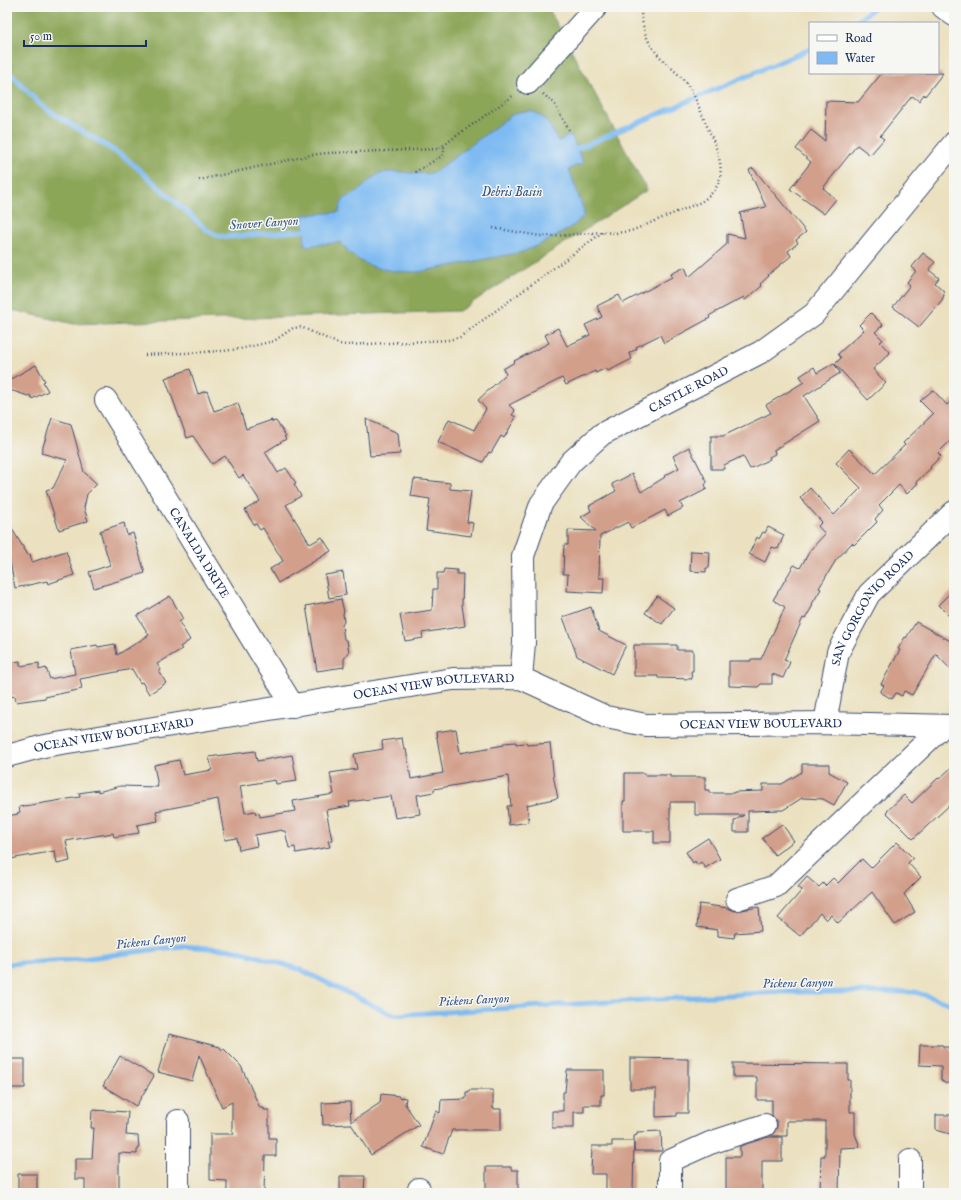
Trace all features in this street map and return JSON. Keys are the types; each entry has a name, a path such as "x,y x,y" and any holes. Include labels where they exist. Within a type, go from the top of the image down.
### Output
{"street":[{"path":"528,83 596,7"},
{"path":"943,7 954,16"},
{"name":"CASTLE ROAD","path":"521,678 524,643 523,556 541,504 571,462 602,434 761,352 814,314 954,143"},
{"name":"CANALDA DRIVE","path":"106,400 293,706"},
{"name":"SAN GORGONIO ROAD","path":"825,723 838,652 869,594 954,512"},
{"name":"OCEAN VIEW BOULEVARD","path":"7,756 44,746 453,679 521,678 606,717 646,725 825,723 948,726"},
{"path":"737,899 776,886 948,726"},
{"path":"178,1121 178,1193"},
{"path":"670,1193 670,1161 710,1143 764,1125"},
{"path":"910,1160 910,1193"}],"path":[{"path":"493,228 540,236 631,231 701,202 706,199 715,189 721,175 720,158 694,96 682,78 662,60 649,42 643,25 640,7"},
{"path":"198,180 311,155 438,149 528,83 554,103 570,132"},
{"path":"416,172 442,156 444,146"},
{"path":"145,355 223,352 274,341 293,328 301,327 339,344 347,345 449,340 460,337 603,232"}],"green space":[{"path":"7,7 548,7 647,190 459,311 74,324 7,309"}],"water":[{"name":"Debris Basin","path":"530,111 536,113 544,119 558,141 571,135 583,163 569,169 583,208 584,215 579,221 564,231 547,241 522,252 419,272 386,270 375,267 356,258 341,242 305,246 303,215 339,212 342,202 346,198 354,194 374,177 383,173 435,172 510,116 518,112"}],"building":[{"path":"943,73 925,96 924,94 919,101 912,96 880,136 884,139 870,155 857,145 823,188 836,199 824,214 790,189 811,162 796,149 811,130 825,141 826,101 858,102 881,74"},
{"path":"753,168 806,232 796,240 798,243 788,251 791,256 768,275 769,276 760,284 762,286 745,300 744,297 709,316 710,318 664,343 660,335 636,347 637,349 629,353 632,359 608,371 606,368 596,373 595,371 566,385 562,378 509,405 515,411 512,415 516,417 504,438 501,436 491,453 489,452 483,462 438,442 449,419 474,430 486,409 478,400 506,374 503,369 515,362 514,361 549,343 545,335 558,328 567,346 590,335 585,325 602,317 597,306 619,295 623,303 672,277 671,274 685,267 689,277 727,244 727,234 745,238 740,213 766,207 749,170"},
{"path":"923,253 935,262 929,270 939,278 935,283 943,290 944,295 942,300 919,327 893,307 910,285 907,282 916,271 912,267"},
{"path":"871,313 883,325 875,332 883,340 880,342 890,353 873,369 886,383 868,400 835,364 841,358 838,354 864,330 859,325"},
{"path":"834,363 840,373 804,396 820,421 774,450 775,454 769,457 770,459 750,469 743,456 724,465 724,469 711,469 711,436 723,436 771,413 766,405 804,382 800,376 814,367 817,373"},
{"path":"36,365 45,381 43,382 48,391 32,399 30,395 28,396 7,389 7,381"},
{"path":"190,369 198,394 207,391 214,411 238,403 246,429 272,420 272,422 276,421 286,436 284,437 286,439 265,452 278,473 286,468 296,483 294,484 301,496 286,505 310,544 322,537 331,551 278,583 270,569 283,561 263,528 260,530 256,524 254,525 245,510 260,501 243,475 239,478 225,456 212,464 193,436 187,438 165,378"},
{"path":"933,390 947,405 954,398 954,437 938,453 941,456 916,482 918,483 907,494 899,485 879,505 883,510 875,519 877,522 854,545 852,543 836,560 819,588 821,589 812,604 813,605 805,619 803,618 784,660 790,662 783,678 772,674 772,684 761,684 758,687 729,686 729,661 751,661 751,659 761,659 785,607 773,600 794,565 800,568 811,549 825,534 818,526 822,522 800,498 810,488 834,515 861,488 836,463 849,449 875,474 905,445 903,443 933,414 920,401"},
{"path":"52,418 71,424 84,472 97,484 87,494 84,508 88,521 59,530 46,490 53,488 67,460 41,453"},
{"path":"366,419 398,433 400,454 370,456"},
{"path":"689,447 707,482 705,485 707,489 680,503 683,508 668,516 665,510 631,528 628,522 600,536 599,578 604,578 603,593 567,591 568,574 563,574 564,545 568,545 568,530 596,531 581,517 591,511 589,506 616,491 612,484 632,474 641,492 665,477 664,476 679,468 673,456"},
{"path":"414,479 450,483 450,489 471,491 467,522 473,523 471,536 426,530 430,499 411,496"},
{"path":"7,521 28,555 30,554 32,562 66,551 74,575 48,584 47,581 15,588 7,545"},
{"path":"124,523 127,535 133,533 145,573 94,588 89,572 110,565 100,531"},
{"path":"768,527 784,535 778,549 772,547 765,562 749,554 757,537 759,539"},
{"path":"691,551 710,552 709,568 706,568 706,572 690,571"},
{"path":"444,569 457,570 457,574 463,574 462,605 465,626 422,633 423,638 405,641 400,615 432,610 433,589 437,589 437,573 443,573"},
{"path":"343,572 346,595 329,598 325,575"},
{"path":"954,589 954,621 938,605"},
{"path":"170,596 183,619 179,622 190,640 180,647 182,649 157,664 166,683 149,694 142,682 140,683 132,669 80,679 82,689 45,698 16,702 15,696 7,698 7,663 20,661 20,666 39,663 39,670 46,668 50,679 75,674 71,650 97,645 98,647 115,644 117,655 149,635 137,616"},
{"path":"657,596 674,608 662,624 645,613"},
{"path":"341,599 344,612 344,622 342,625 344,639 347,641 349,652 344,659 344,667 317,671 306,606"},
{"path":"591,607 599,631 626,645 612,674 577,656 563,617"},
{"path":"916,622 954,643 954,673 936,654 912,695 904,691 902,696 896,693 892,699 880,692 884,686 881,684 900,650 898,649"},
{"path":"634,645 677,645 677,650 693,650 693,671 691,671 692,679 658,678 658,676 634,676"},
{"path":"456,729 460,753 504,745 504,743 516,742 516,744 526,743 527,745 550,743 554,780 558,798 527,805 529,822 509,825 507,806 511,806 508,776 434,789 434,792 417,795 420,814 395,818 391,796 349,802 350,806 326,810 332,840 328,841 330,847 296,853 295,847 289,848 285,831 282,830 255,835 257,846 239,850 237,838 225,840 218,799 156,811 158,821 137,825 139,833 114,837 113,833 66,841 70,861 57,864 55,851 10,859 7,841 7,816 18,814 17,813 20,812 19,807 80,797 79,793 98,790 98,792 120,786 158,787 154,765 179,760 183,775 212,770 209,757 255,751 257,761 292,755 297,781 276,784 275,780 240,786 245,813 255,811 256,814 259,813 260,817 295,811 293,801 334,794 330,773 357,769 354,754 383,749 382,741 402,738 404,750 406,749 411,779 443,773 436,732"},
{"path":"802,764 829,764 829,772 847,782 834,805 823,799 802,798 783,810 748,811 748,832 734,832 734,821 744,815 695,815 695,802 670,802 670,843 654,843 654,831 623,831 625,773 670,775 670,777 705,777 705,790 709,790 709,793 734,793 763,791 763,784 782,784 802,772"},
{"path":"954,765 954,801 913,839 886,812 904,795 912,803"},
{"path":"782,824 794,841 775,855 762,838"},
{"path":"708,838 720,859 705,868 701,862 697,865 695,861 693,863 686,852"},
{"path":"897,842 913,858 908,863 921,877 904,894 915,912 895,925 872,892 838,923 831,915 826,920 820,913 800,936 778,918 802,890 798,887 807,877 819,887 823,883 825,886 833,878 838,883 862,859 871,868"},
{"path":"699,904 728,908 735,911 759,907 761,931 735,933 734,938 718,936 718,930 697,927"},
{"path":"169,1034 220,1047 222,1050 224,1049 241,1066 260,1108 269,1110 269,1138 276,1138 276,1156 265,1156 264,1193 227,1193 227,1181 210,1180 210,1134 234,1134 232,1130 232,1102 222,1107 199,1055 192,1081 158,1072"},
{"path":"920,1045 943,1045 943,1047 951,1047 951,1051 954,1051 954,1084 945,1083 941,1080 941,1066 919,1065"},
{"path":"120,1056 154,1076 136,1106 103,1086"},
{"path":"630,1058 688,1059 688,1113 677,1113 677,1116 656,1117 656,1089 630,1089"},
{"path":"7,1059 25,1059 25,1088 7,1088"},
{"path":"733,1063 848,1064 848,1080 850,1080 850,1112 855,1112 855,1134 860,1147 840,1148 839,1193 820,1193 821,1156 825,1156 825,1121 787,1121 787,1136 772,1136 777,1127 777,1121 772,1115 772,1100 757,1100 757,1077 733,1077"},
{"path":"567,1070 604,1070 604,1095 601,1095 601,1105 584,1105 584,1112 574,1112 574,1128 552,1128 552,1111 563,1111 563,1092 565,1092"},
{"path":"469,1090 493,1090 493,1109 501,1109 501,1130 452,1130 443,1154 423,1147 436,1111 440,1113 441,1100 466,1099 466,1092 469,1092"},
{"path":"381,1094 406,1098 405,1104 419,1125 371,1155 351,1124 323,1125 322,1103 350,1102 351,1122 380,1103"},
{"path":"92,1110 128,1112 126,1135 138,1136 139,1149 137,1150 137,1154 119,1153 119,1193 85,1193 85,1179 75,1179 75,1159 92,1159 94,1128 91,1128"},
{"path":"936,1115 954,1115 954,1135 936,1130"},
{"path":"661,1131 662,1151 634,1151 634,1136 637,1135 637,1132"},
{"path":"768,1137 782,1137 782,1161 762,1161 762,1193 726,1193 726,1157 740,1157 740,1146"},
{"path":"612,1141 634,1141 633,1193 606,1193 606,1174 591,1174 592,1146 612,1146"},
{"path":"486,1167 511,1167 511,1170 518,1170 518,1193 486,1193"},
{"path":"18,1174 37,1174 37,1193 18,1193"},
{"path":"340,1176 365,1176 364,1193 340,1193"}],"waterway":[{"path":"856,22 875,7"},
{"path":"577,149 809,49"},
{"name":"Snover Canyon","path":"7,70 40,104 126,158 207,230 216,235 226,237 311,230"},
{"name":"Pickens Canyon","path":"7,964 81,959 182,946 236,950 299,969 393,1015 780,992 915,992 954,1005"}]}
